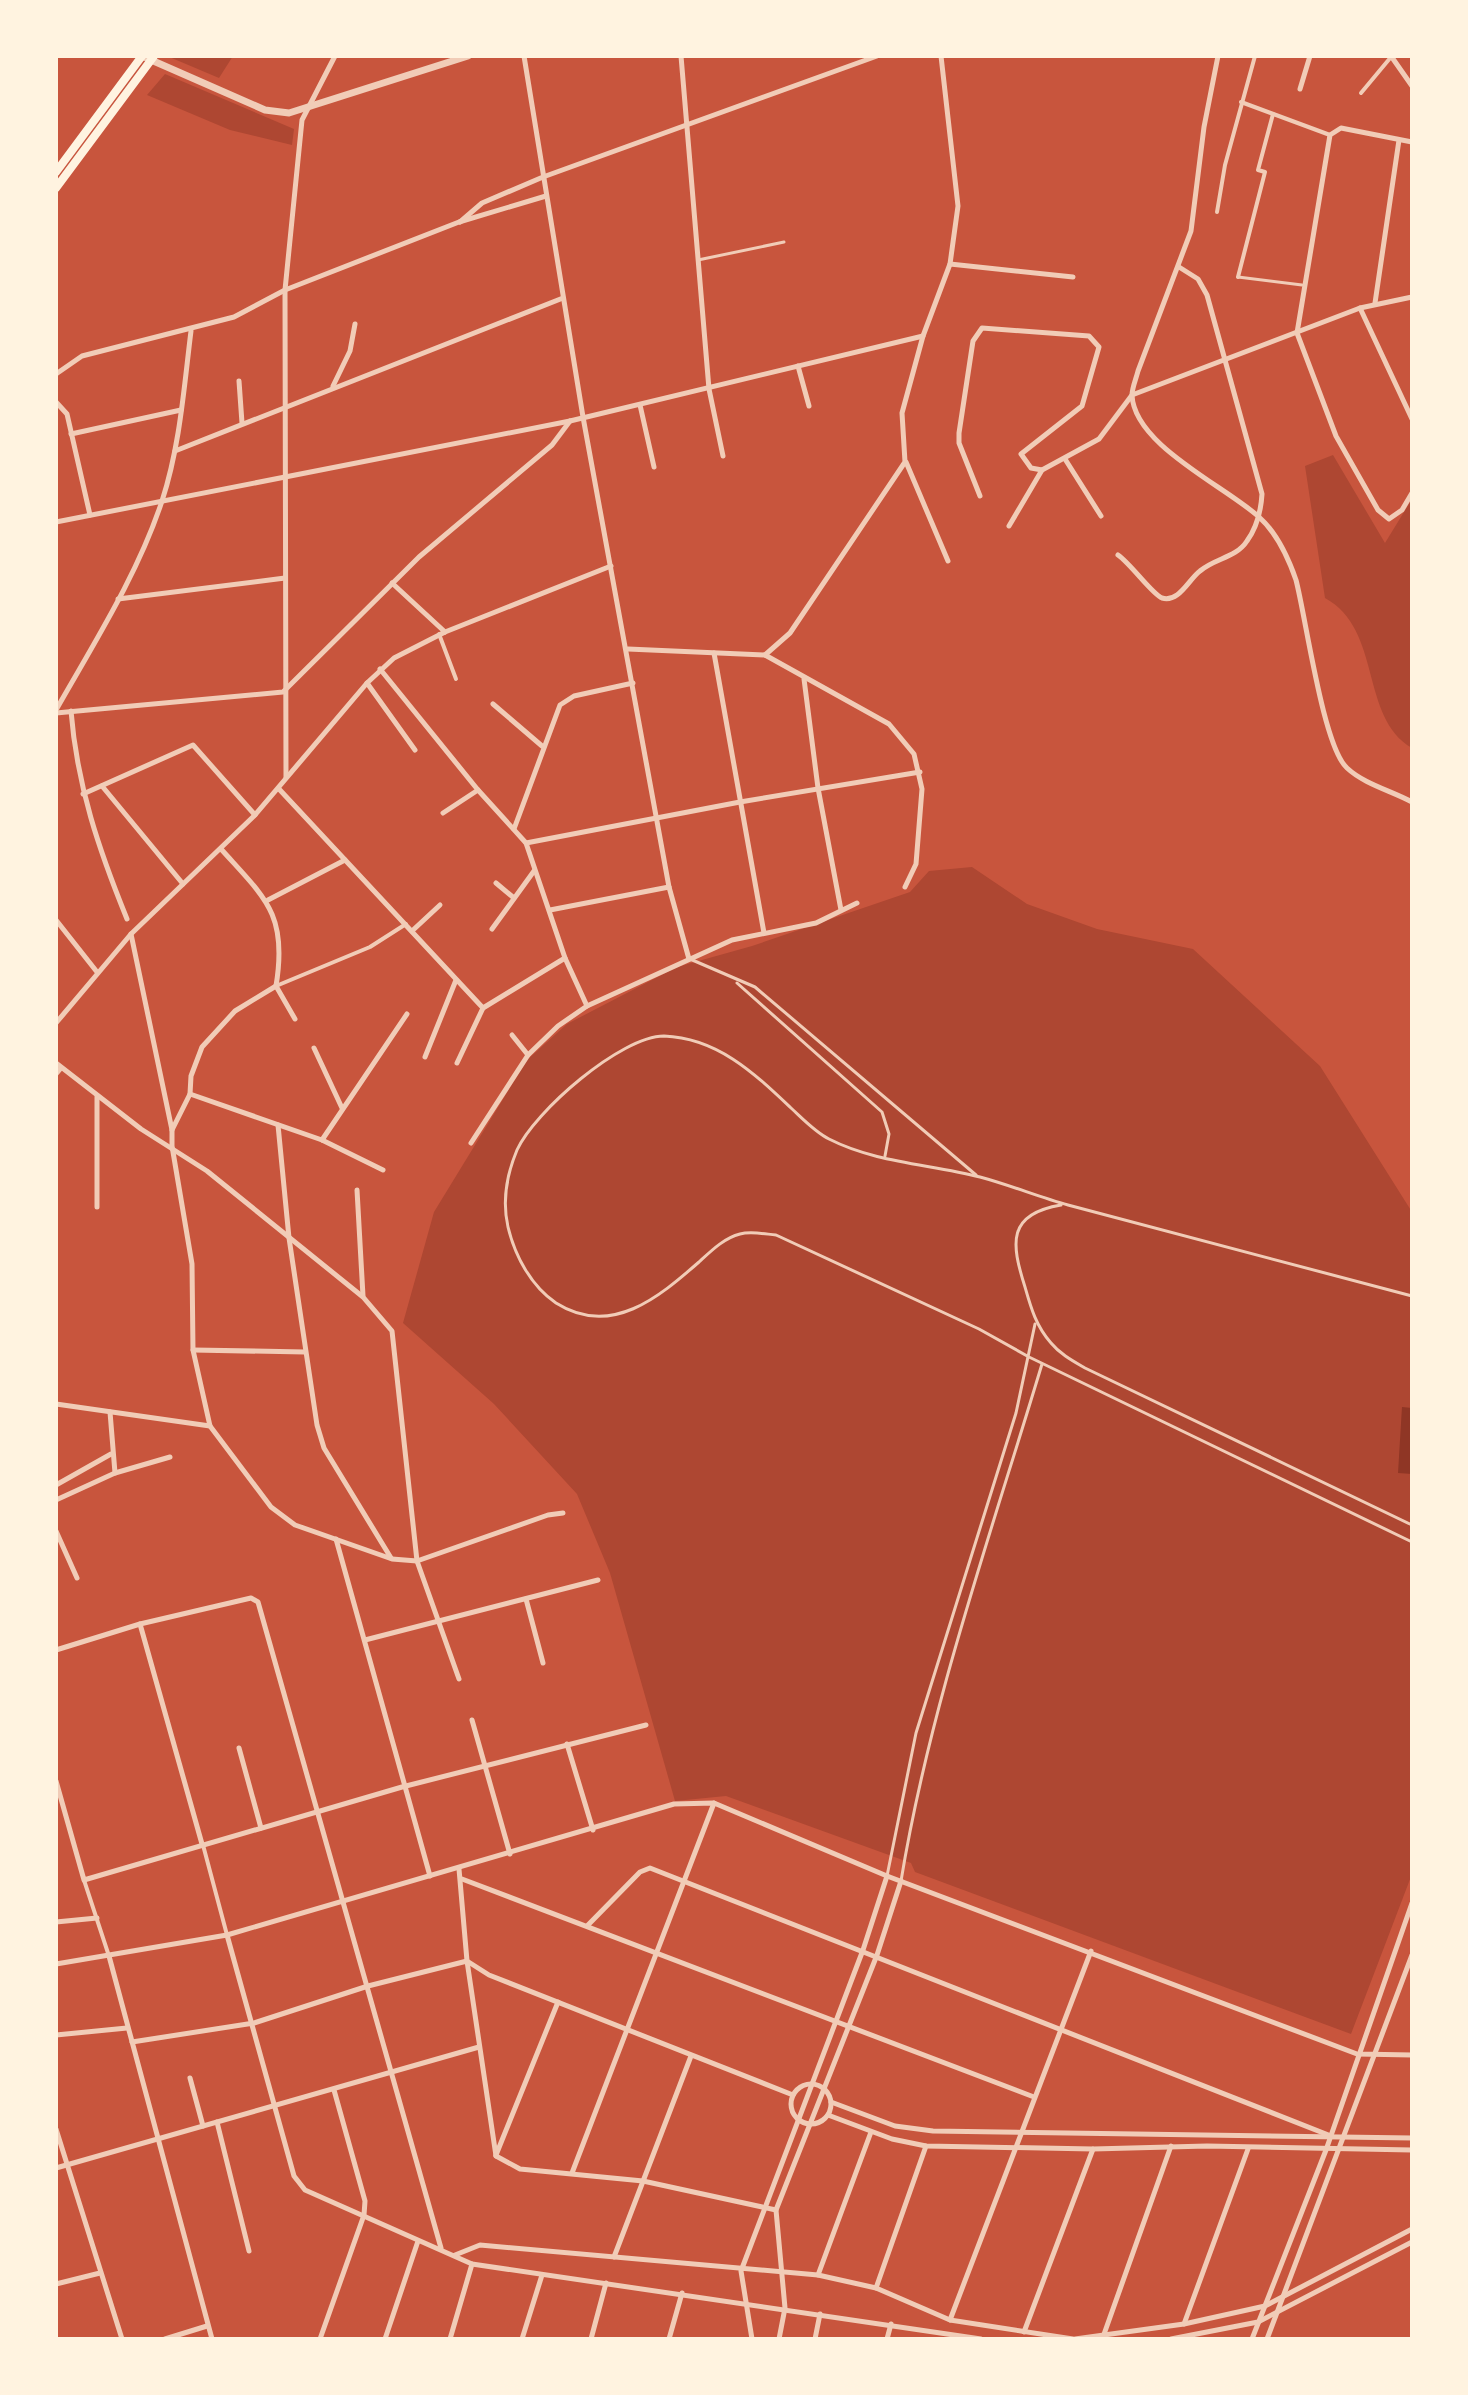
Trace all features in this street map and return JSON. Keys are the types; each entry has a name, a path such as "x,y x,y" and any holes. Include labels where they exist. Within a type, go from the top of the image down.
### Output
{"main road":[{"path":"56,172 149,57"},
{"path":"56,188 149,57"}],"street":[{"path":"286,779 283,692 285,290 305,111 335,56"},
{"path":"149,57 265,110 289,113 305,111 468,56"},
{"path":"524,56 583,417 628,649 669,887 689,959"},
{"path":"681,56 709,389 723,456"},
{"path":"459,222 482,203 543,177 877,56"},
{"path":"941,56 958,206 950,264 923,336 902,413 905,462 948,561"},
{"path":"1009,526 1042,470 1099,439 1132,395 1144,352 1179,267 1195,213 1204,127 1218,56"},
{"path":"1217,212 1241,102 1255,56"},
{"path":"1300,89 1310,56"},
{"path":"1361,93 1391,57 1412,86"},
{"path":"1241,102 1332,132 1412,142"},
{"path":"1238,277 1265,172 1258,170 1273,114"},
{"path":"1332,132 1302,285 1297,333 1336,436 1378,510 1389,519 1402,510 1412,493"},
{"path":"1375,303 1399,140"},
{"path":"56,374 82,356 191,331 250,311 285,290 459,222 546,196"},
{"path":"950,264 1073,277"},
{"path":"1118,555 1138,571 1159,597 1167,599 1176,596 1205,567 1242,548 1259,517 1262,494 1203,287 1179,267"},
{"path":"1132,395 1360,308 1412,297"},
{"path":"175,451 563,298"},
{"path":"1360,308 1412,419"},
{"path":"333,387 350,351 355,324"},
{"path":"980,496 959,443 959,433 973,341 982,328 1089,336 1099,347 1082,406 1021,454 1031,468 1042,470"},
{"path":"191,331 175,451 162,500 118,599 56,711 283,692 392,583 552,445 570,421"},
{"path":"56,522 570,421 923,336"},
{"path":"798,366 809,406"},
{"path":"239,381 242,423"},
{"path":"1132,395 1137,415 1147,431 1259,517 1282,546 1296,580 1326,721 1339,760 1362,777 1412,802"},
{"path":"56,402 67,414 90,515"},
{"path":"640,405 654,467"},
{"path":"71,434 181,410"},
{"path":"1065,459 1101,516"},
{"path":"765,655 790,633 905,462"},
{"path":"56,1023 131,934 279,789 380,669 405,651 442,633 611,566"},
{"path":"118,599 285,578"},
{"path":"392,583 442,633 456,679"},
{"path":"628,649 765,655 889,724 914,754 920,772 916,864 905,887"},
{"path":"714,653 764,933"},
{"path":"380,669 478,790 526,843 565,958 587,1006"},
{"path":"804,679 818,788 841,910"},
{"path":"367,683 415,750"},
{"path":"514,829 542,746 565,699 633,683"},
{"path":"493,704 542,746"},
{"path":"71,711 75,762 83,794 97,844 127,919"},
{"path":"83,794 193,745 255,815"},
{"path":"526,843 920,772"},
{"path":"102,786 183,884"},
{"path":"279,789 483,1008"},
{"path":"443,813 478,790"},
{"path":"221,849 268,900 278,940 276,986 295,1019"},
{"path":"268,900 345,860"},
{"path":"492,929 534,870"},
{"path":"496,883 514,898"},
{"path":"550,910 669,887"},
{"path":"471,1143 528,1055 558,1026 587,1006 732,940 816,923 857,903"},
{"path":"412,931 440,905"},
{"path":"56,920 97,972"},
{"path":"172,1130 190,1094 195,1062 219,1025 276,986 370,947 406,924"},
{"path":"131,934 172,1130 192,1264 193,1350 210,1426 271,1507 295,1525 392,1559 417,1561 548,1515 563,1513"},
{"path":"457,1063 483,1008 565,958"},
{"path":"425,1057 456,980"},
{"path":"322,1140 407,1014"},
{"path":"512,1035 528,1055"},
{"path":"314,1048 343,1109"},
{"path":"56,1074 58,1066 153,1138 172,1146 363,1297 392,1331 417,1561 441,1621 459,1679"},
{"path":"190,1094 322,1140 383,1170"},
{"path":"97,1097 97,1207"},
{"path":"278,1125 289,1238 305,1352 324,1448 392,1559"},
{"path":"357,1190 363,1297"},
{"path":"193,1350 305,1352"},
{"path":"56,1404 210,1426"},
{"path":"110,1412 111,1454 115,1473"},
{"path":"67,1494 59,1483 111,1454"},
{"path":"56,1500 115,1473 170,1457"},
{"path":"56,1531 77,1578"},
{"path":"336,1539 402,1787 430,1876"},
{"path":"365,1640 598,1580"},
{"path":"56,1650 140,1624 251,1598 258,1602 320,1810 441,2249"},
{"path":"526,1599 543,1663"},
{"path":"140,1624 297,2185 472,2264 981,2339"},
{"path":"472,1720 510,1854"},
{"path":"84,1880 402,1787 646,1725"},
{"path":"567,1744 593,1830"},
{"path":"239,1748 261,1828"},
{"path":"56,1781 160,2138 212,2339"},
{"path":"572,2173 685,1881 711,1802"},
{"path":"56,1964 227,1935 674,1804 711,1802 887,1876 1357,2054 1412,2055"},
{"path":"459,1869 467,1961 496,2156"},
{"path":"588,1925 645,1869 685,1881 877,1955 1331,2136"},
{"path":"752,2339 741,2271 763,2206 863,1950 887,1876"},
{"path":"462,1879 658,1951 847,2029 1034,2097"},
{"path":"779,2339 785,2308 776,2210 877,1955 901,1881"},
{"path":"1252,2339 1326,2150 1412,1903"},
{"path":"56,1922 97,1918"},
{"path":"950,2320 1091,1951"},
{"path":"1267,2339 1412,1955"},
{"path":"132,2042 254,2023 368,1986 467,1961"},
{"path":"467,1961 480,1971 793,2095"},
{"path":"1402,1982 1412,1984"},
{"path":"496,2156 558,2002"},
{"path":"56,2035 127,2028"},
{"path":"56,2168 479,2047"},
{"path":"614,2257 691,2056"},
{"path":"190,2078 203,2126"},
{"path":"828,2115 831,2102 824,2088 811,2083 802,2085 793,2095 791,2105 797,2119 810,2124 828,2115 892,2139 926,2146 1412,2150"},
{"path":"320,2339 364,2215 365,2201 334,2090"},
{"path":"831,2102 895,2126 933,2131 1412,2138"},
{"path":"217,2122 249,2251"},
{"path":"892,2139 895,2126"},
{"path":"56,2129 122,2339"},
{"path":"818,2275 871,2132"},
{"path":"1133,2147 1135,2134"},
{"path":"1207,2146 1209,2134"},
{"path":"876,2288 926,2146"},
{"path":"1103,2337 1171,2146"},
{"path":"1024,2332 1093,2149"},
{"path":"1184,2324 1248,2149"},
{"path":"496,2156 520,2169 643,2181 776,2210"},
{"path":"454,2255 480,2245 741,2271 818,2275 876,2288 950,2320 1074,2339 1184,2324 1265,2306 1412,2229"},
{"path":"385,2339 418,2241"},
{"path":"1171,2339 1258,2322 1412,2242"},
{"path":"450,2339 472,2264"},
{"path":"56,2284 100,2273"},
{"path":"522,2339 542,2275"},
{"path":"591,2339 606,2283"},
{"path":"669,2339 682,2293"},
{"path":"815,2339 820,2314"},
{"path":"887,2339 891,2324"},
{"path":"165,2339 207,2326"}],"lane":[{"path":"697,260 784,242"},
{"path":"1238,277 1302,285"},
{"path":"689,959 734,981 755,987 979,1177"},
{"path":"734,981 882,1112 889,1134 885,1157"},
{"path":"1412,1296 1065,1204 979,1177 848,1148 821,1135 744,1066 718,1049 661,1036 628,1047 587,1075 533,1126 510,1166 507,1220 516,1251 531,1278 548,1297 569,1311 605,1316 638,1308 669,1288 721,1243 740,1234 776,1235 979,1329 1029,1357 1412,1542"},
{"path":"1065,1204 1040,1208 1029,1215 1015,1239 1017,1262 1036,1322 1052,1345 1085,1368 1412,1525"},
{"path":"887,1876 916,1733 1016,1413 1036,1322"},
{"path":"901,1881 913,1809 932,1733 1043,1362"}],"shaded area":[{"path":"167,56 233,56 219,78"},
{"path":"165,74 294,129 292,145 230,130 147,95"},
{"path":"1333,455 1385,543 1412,499 1412,748 1395,734 1384,716 1356,631 1343,612 1325,598 1305,466"},
{"path":"972,867 1027,904 1097,929 1193,949 1320,1066 1412,1212 1412,1874 1351,2034 915,1872 911,1863 726,1796 675,1801 610,1573 577,1494 494,1404 403,1323 434,1212 527,1060 567,1024 677,967 752,946 910,892 929,871"},
{"path":"1402,1407 1412,1408 1412,1474 1398,1473"}]}
